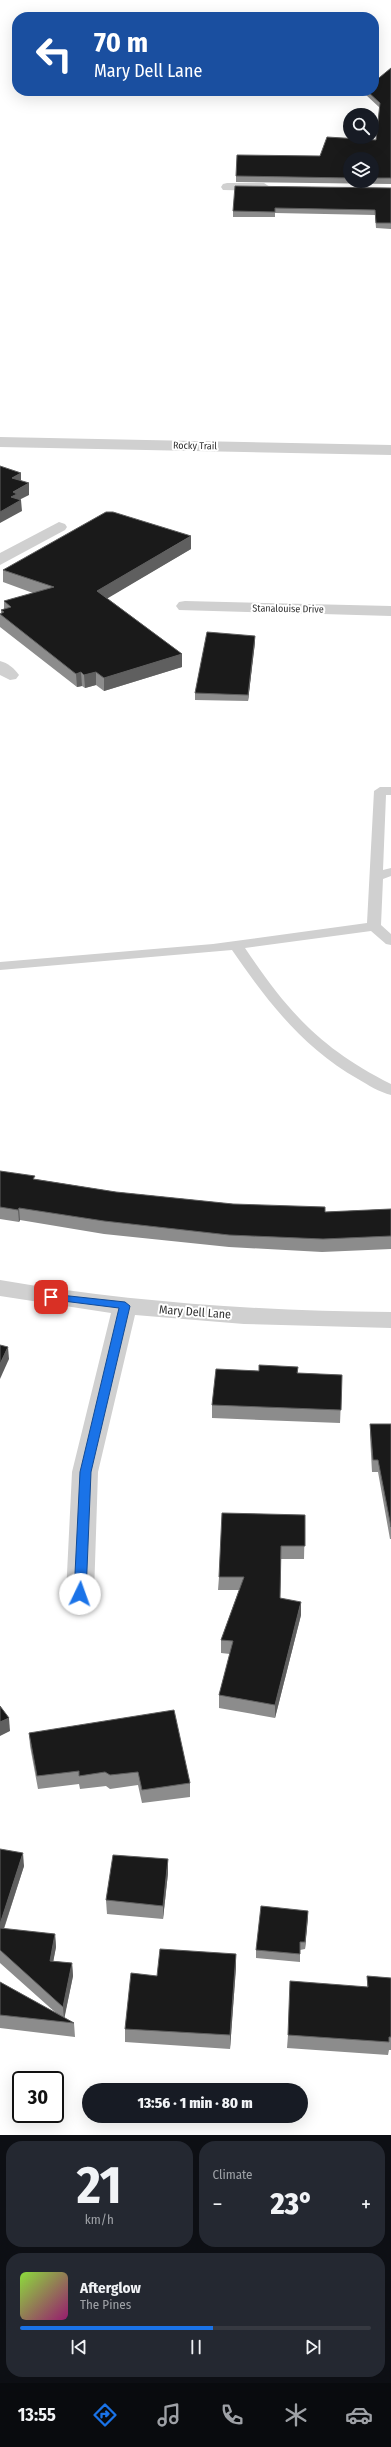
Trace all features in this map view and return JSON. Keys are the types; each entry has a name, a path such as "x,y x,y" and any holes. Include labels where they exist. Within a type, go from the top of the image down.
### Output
{"street":[{"path":"227,187 274,188"},
{"name":"Rocky Trail","path":"0,442 391,450"},
{"path":"0,560 59,527"},
{"path":"0,546 16,551"},
{"name":"Stanalouise Drive","path":"185,606 391,611"},
{"name":"Mary Dell Lane","path":"0,1288 63,1299 177,1312 307,1320 391,1320"},
{"path":"80,1594 86,1472 125,1306"}],"lane":[{"path":"374,926 385,791"},
{"path":"377,876 391,872"},
{"path":"0,966 236,944 374,926 391,941"},
{"path":"236,944 259,977 291,1017 321,1048 357,1073 391,1090"}],"building":[{"path":"391,68 391,178 379,178 379,152 343,152 343,178 236,176 237,155 320,156 327,137 343,138 343,144 379,144 380,103 372,96 379,96 379,78"},
{"path":"235,186 391,188 391,223 376,223 375,210 275,208 275,212 233,211"},
{"path":"0,466 21,473 12,478 29,483 13,492 17,494 11,497 21,500 0,512"},
{"path":"106,512 113,512 191,536 97,591 182,654 104,678 96,672 84,675 81,672 76,674 0,614 4,612 1,610 11,607 4,601 54,587 3,570"},
{"path":"207,632 255,636 248,695 195,693"},
{"path":"0,1171 35,1176 33,1179 116,1192 233,1204 325,1207 325,1212 391,1209 391,1236 323,1239 229,1235 104,1221 19,1208 18,1210 0,1207"},
{"path":"0,1345 8,1347 0,1364"},
{"path":"259,1365 298,1367 297,1373 342,1375 341,1410 212,1405 216,1369 259,1371"},
{"path":"370,1424 391,1424 391,1527 378,1460 373,1460"},
{"path":"222,1513 305,1515 305,1546 281,1546 280,1598 301,1602 275,1705 219,1695 233,1641 221,1640 244,1577 219,1577"},
{"path":"0,1706 9,1718 0,1722"},
{"path":"174,1710 190,1783 142,1790 138,1772 110,1775 105,1772 79,1776 79,1771 37,1776 29,1733"},
{"path":"0,1849 23,1853 0,1924"},
{"path":"113,1855 168,1859 163,1906 106,1900"},
{"path":"261,1906 308,1911 305,1942 300,1942 300,1954 256,1950"},
{"path":"0,1928 55,1934 50,1961 72,1963 63,2007 0,1950"},
{"path":"160,1949 236,1954 230,2035 125,2029 131,1973 157,1976"},
{"path":"367,1976 391,1978 391,2037 389,2037 389,2042 288,2035 290,1981 368,1987"},
{"path":"0,1982 74,2023 0,2015"}],"route":[{"path":"51,1297 125,1306 86,1472 80,1594"}]}
